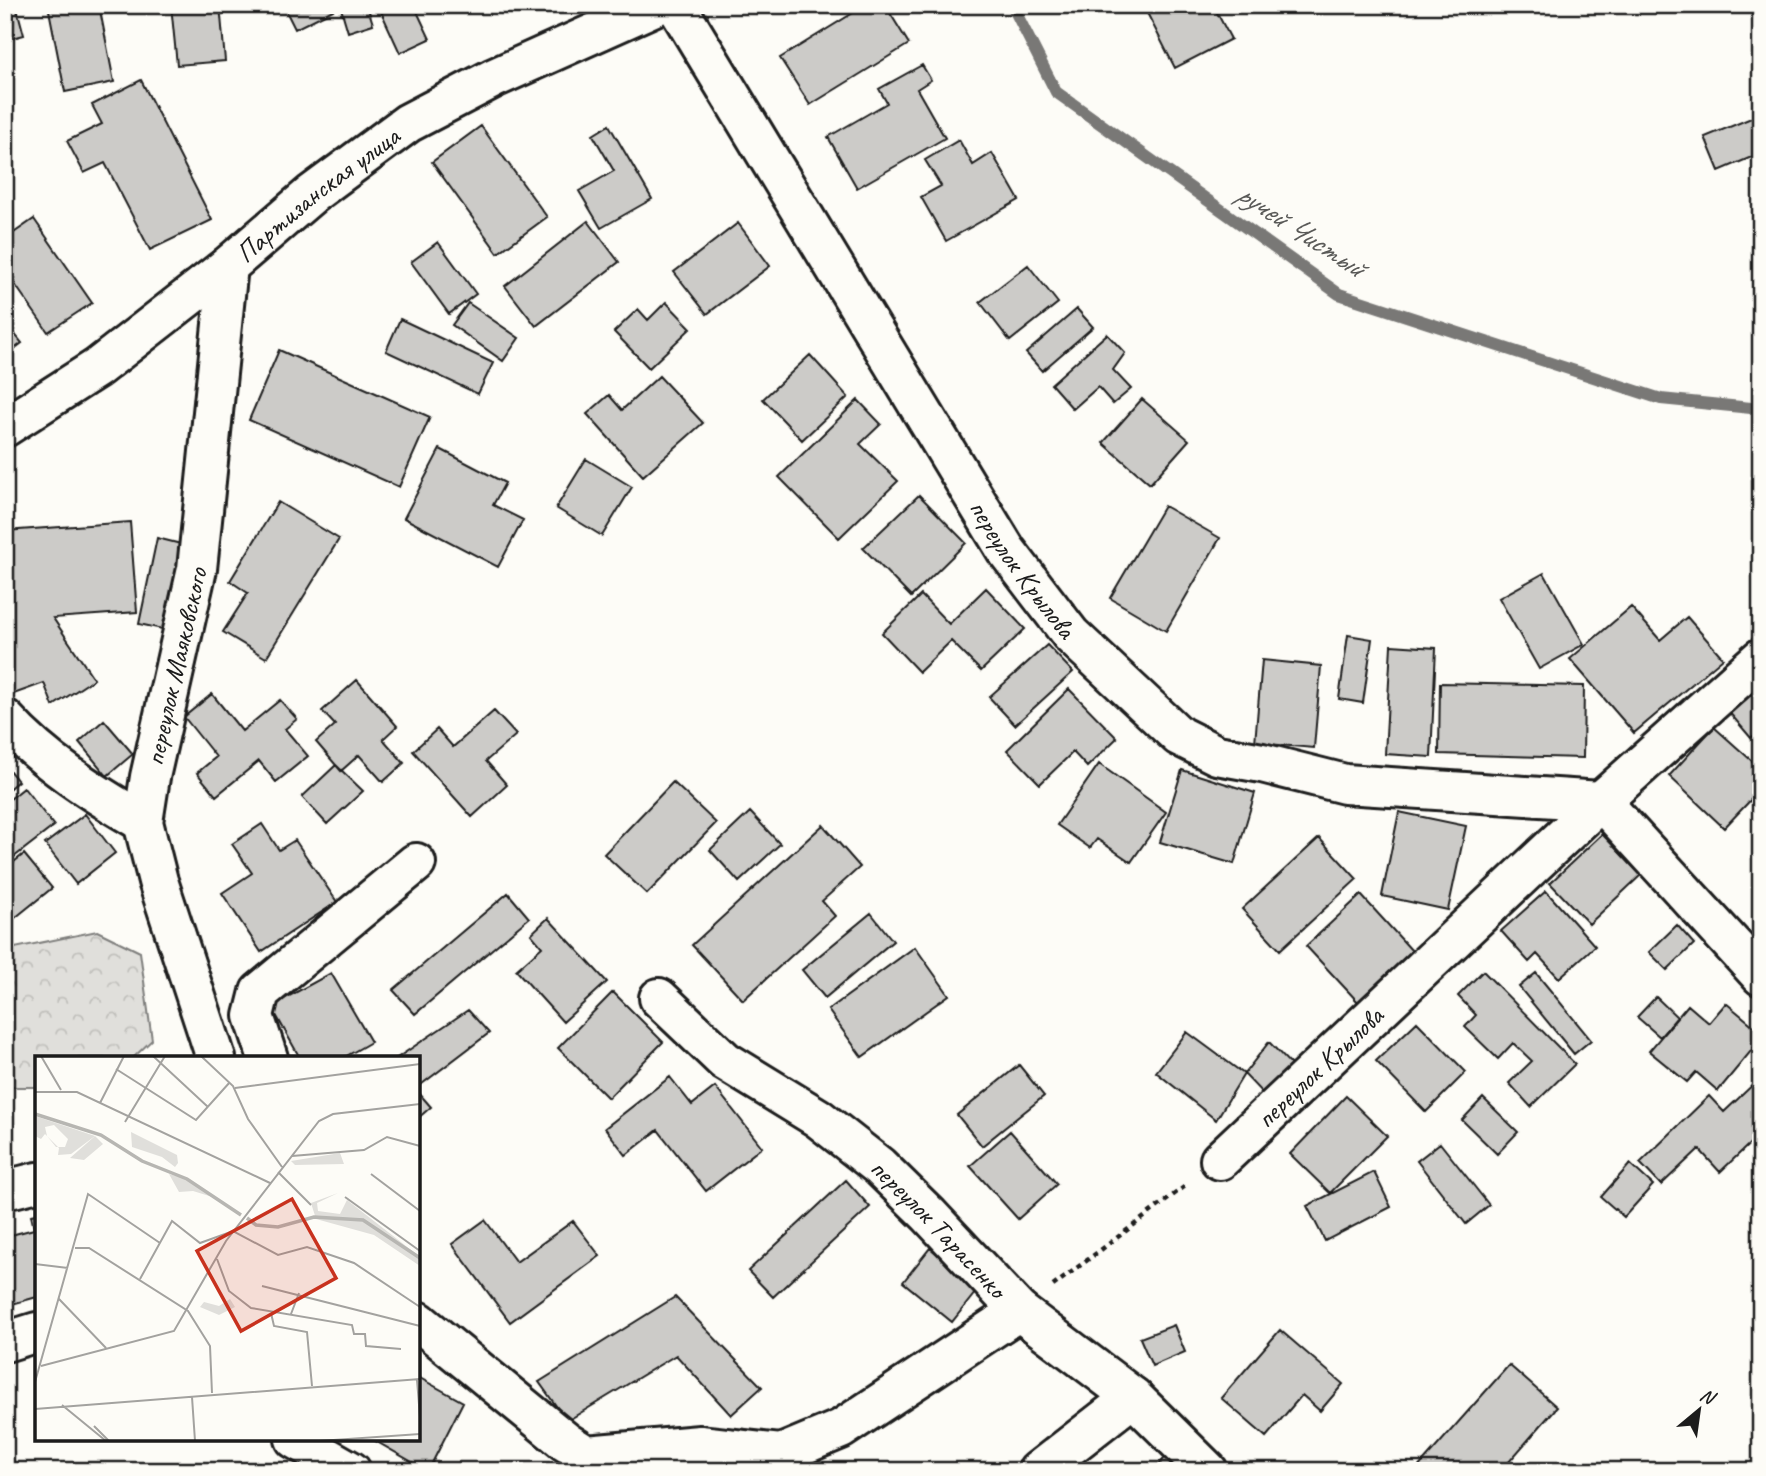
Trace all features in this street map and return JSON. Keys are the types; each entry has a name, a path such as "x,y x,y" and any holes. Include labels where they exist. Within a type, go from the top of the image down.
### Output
{"street":[{"name":"Партизанская улица","path":"5,428 97,368 228,266 312,194 408,123 494,78 657,5"},
{"name":"переулок Крылова","path":"677,5 1006,550 1071,635 1179,736 1217,755 1262,763 1345,784 1601,801"},
{"name":"переулок Маяковского","path":"215,1056 158,881 143,822 150,777 197,569 228,266"},
{"name":"переулок Крылова","path":"1220,1160 1601,801 1761,658"},
{"path":"5,719 28,744 96,795 143,822"},
{"path":"1601,801 1761,976"},
{"path":"267,1056 254,1016 260,992 416,863"},
{"name":"переулок Тарасенко","path":"659,998 724,1061 818,1118 879,1166 1019,1311 1133,1397 1208,1471"},
{"path":"5,1191 35,1183"},
{"path":"420,1323 581,1460 700,1445 781,1454 841,1429 1019,1311"},
{"path":"5,1342 35,1333"},
{"path":"1038,1471 1133,1397"},
{"path":"298,1441 351,1471"}],"path":[{"path":"1019,1311 1220,1160"}],"green space":[{"path":"97,931 140,952 152,1040 135,1056 35,1056 35,1087 5,1087 5,950"}],"building":[{"path":"5,5 16,5 24,35 5,40"},
{"path":"48,5 99,5 114,82 65,92"},
{"path":"171,5 220,5 225,61 177,65"},
{"path":"283,5 330,5 333,10 295,29"},
{"path":"340,5 367,5 373,24 348,32"},
{"path":"378,5 414,5 430,39 400,53"},
{"path":"866,5 885,5 909,44 810,105 780,58"},
{"path":"1143,5 1213,5 1231,39 1175,68"},
{"path":"922,65 931,80 917,89 945,138 857,188 828,137 887,103 879,89"},
{"path":"141,80 212,220 150,250 105,163 84,173 67,141 102,124 92,105"},
{"path":"1761,114 1761,153 1719,171 1705,137"},
{"path":"609,125 652,199 601,228 579,191 614,171 593,135"},
{"path":"481,126 547,217 498,253 432,162"},
{"path":"959,140 973,165 992,153 1019,200 946,241 921,197 941,186 925,160"},
{"path":"34,219 92,303 48,332 5,270 5,239"},
{"path":"588,221 619,262 536,326 505,286"},
{"path":"738,223 770,266 707,314 674,272"},
{"path":"438,242 476,294 449,314 411,262"},
{"path":"1028,265 1058,303 1010,341 980,302"},
{"path":"666,302 691,328 649,368 614,332 638,309 648,320"},
{"path":"468,303 519,338 503,361 452,325"},
{"path":"1077,309 1093,327 1042,371 1026,353"},
{"path":"400,319 493,363 478,394 386,351"},
{"path":"5,322 22,343 5,356"},
{"path":"1107,334 1125,353 1113,370 1131,389 1113,404 1098,387 1073,409 1051,384"},
{"path":"279,350 430,417 399,487 249,420"},
{"path":"810,355 848,397 802,440 763,399"},
{"path":"659,376 703,423 643,476 587,414 609,395 622,410"},
{"path":"1142,399 1189,440 1150,484 1103,443"},
{"path":"858,400 881,424 860,444 898,481 839,538 779,477"},
{"path":"440,449 505,483 493,505 523,520 498,567 404,518"},
{"path":"586,459 632,487 602,536 556,508"},
{"path":"919,495 966,543 911,597 863,548"},
{"path":"278,502 339,539 266,658 223,632 248,593 230,581"},
{"path":"1164,506 1220,538 1166,631 1110,598"},
{"path":"130,522 137,612 53,618 94,679 53,706 44,683 11,695 5,679 5,531"},
{"path":"157,538 185,545 167,630 139,624"},
{"path":"1544,573 1584,644 1539,669 1499,598"},
{"path":"986,588 1025,629 981,671 951,641 919,672 882,633 921,595 949,624"},
{"path":"1631,607 1660,640 1687,617 1723,658 1634,733 1570,659"},
{"path":"1348,635 1372,639 1363,703 1339,699"},
{"path":"1047,645 1073,672 1015,725 989,697"},
{"path":"1391,645 1436,648 1431,757 1385,754"},
{"path":"1262,660 1321,666 1314,748 1255,743"},
{"path":"1761,674 1761,729 1751,738 1722,704"},
{"path":"357,680 397,726 383,739 404,763 383,782 359,755 341,771 316,742 335,725 322,711"},
{"path":"1440,683 1584,686 1583,758 1439,754"},
{"path":"1069,689 1117,738 1087,767 1073,752 1040,784 1007,750"},
{"path":"212,694 242,731 280,700 297,719 285,729 308,756 276,782 259,761 216,796 197,773 216,757 184,717"},
{"path":"494,711 516,735 486,761 507,785 472,817 413,751 437,729 453,747"},
{"path":"104,720 133,754 107,776 79,742"},
{"path":"1714,727 1761,769 1761,789 1724,828 1669,776"},
{"path":"1099,764 1166,812 1131,862 1097,839 1090,848 1057,825"},
{"path":"5,765 18,781 5,792"},
{"path":"336,765 363,791 327,824 302,797"},
{"path":"1182,770 1255,793 1234,864 1160,842"},
{"path":"673,782 716,823 647,894 604,854"},
{"path":"24,788 54,826 5,864 5,803"},
{"path":"750,812 780,844 739,882 710,850"},
{"path":"1399,812 1466,826 1448,910 1382,896"},
{"path":"85,814 115,853 76,884 45,844"},
{"path":"262,824 279,850 295,840 337,902 261,952 222,893 252,873 232,844"},
{"path":"823,825 860,867 822,901 835,916 743,1000 692,945"},
{"path":"1602,834 1641,875 1589,924 1550,883"},
{"path":"1319,838 1357,879 1280,950 1242,909"},
{"path":"24,854 52,888 5,926 5,869"},
{"path":"1546,891 1595,946 1559,978 1537,954 1529,962 1501,931"},
{"path":"508,893 529,918 415,1014 393,990"},
{"path":"1361,895 1413,952 1359,1003 1306,946"},
{"path":"871,913 893,941 825,998 802,970"},
{"path":"548,918 607,982 563,1022 516,970 542,947 531,934"},
{"path":"1677,925 1694,944 1667,970 1649,952"},
{"path":"915,947 949,995 862,1057 828,1010"},
{"path":"1483,971 1575,1064 1531,1107 1509,1083 1532,1061 1513,1043 1498,1059 1465,1027 1476,1015 1458,996"},
{"path":"331,973 371,1042 346,1056 299,1056 271,1006"},
{"path":"1536,973 1591,1040 1574,1054 1519,987"},
{"path":"613,992 663,1042 608,1098 558,1048"},
{"path":"1656,997 1677,1017 1660,1037 1637,1017"},
{"path":"1726,1003 1761,1032 1761,1039 1718,1091 1696,1072 1687,1082 1649,1051 1688,1005 1709,1023"},
{"path":"468,1010 489,1033 420,1085 420,1056 400,1056"},
{"path":"1417,1022 1466,1072 1426,1112 1376,1061"},
{"path":"1187,1032 1244,1074 1216,1120 1156,1072"},
{"path":"1269,1042 1296,1070 1263,1094 1244,1074"},
{"path":"1019,1065 1044,1096 982,1146 957,1115"},
{"path":"670,1077 692,1105 715,1087 762,1147 706,1191 658,1130 626,1155 605,1128"},
{"path":"1761,1077 1761,1133 1720,1172 1699,1149 1661,1185 1640,1163 1709,1096 1724,1112"},
{"path":"420,1094 431,1107 420,1116"},
{"path":"1346,1096 1387,1136 1330,1193 1290,1154"},
{"path":"1483,1098 1518,1132 1497,1154 1462,1120"},
{"path":"1010,1131 1057,1184 1018,1219 970,1166"},
{"path":"1440,1143 1489,1205 1466,1224 1417,1161"},
{"path":"1630,1164 1653,1185 1624,1217 1601,1197"},
{"path":"1374,1172 1391,1207 1325,1241 1307,1206"},
{"path":"846,1180 870,1207 773,1297 748,1271"},
{"path":"35,1214 35,1298 5,1306 5,1230 7,1236 34,1229 31,1215"},
{"path":"485,1220 516,1262 573,1221 600,1256 510,1322 452,1244"},
{"path":"930,1248 979,1288 952,1322 903,1282"},
{"path":"675,1297 762,1387 731,1415 676,1355 567,1421 539,1382"},
{"path":"1174,1325 1185,1352 1152,1366 1140,1338"},
{"path":"1280,1330 1343,1384 1320,1411 1302,1395 1266,1437 1221,1398"},
{"path":"1509,1365 1557,1407 1501,1471 1415,1471"},
{"path":"420,1378 463,1402 428,1471 376,1441 420,1441"},
{"path":"1168,1454 1188,1471 1154,1471"}],"waterway":[{"name":"ручей Чистый","path":"1012,5 1056,92 1339,294 1661,399 1761,409"}]}
